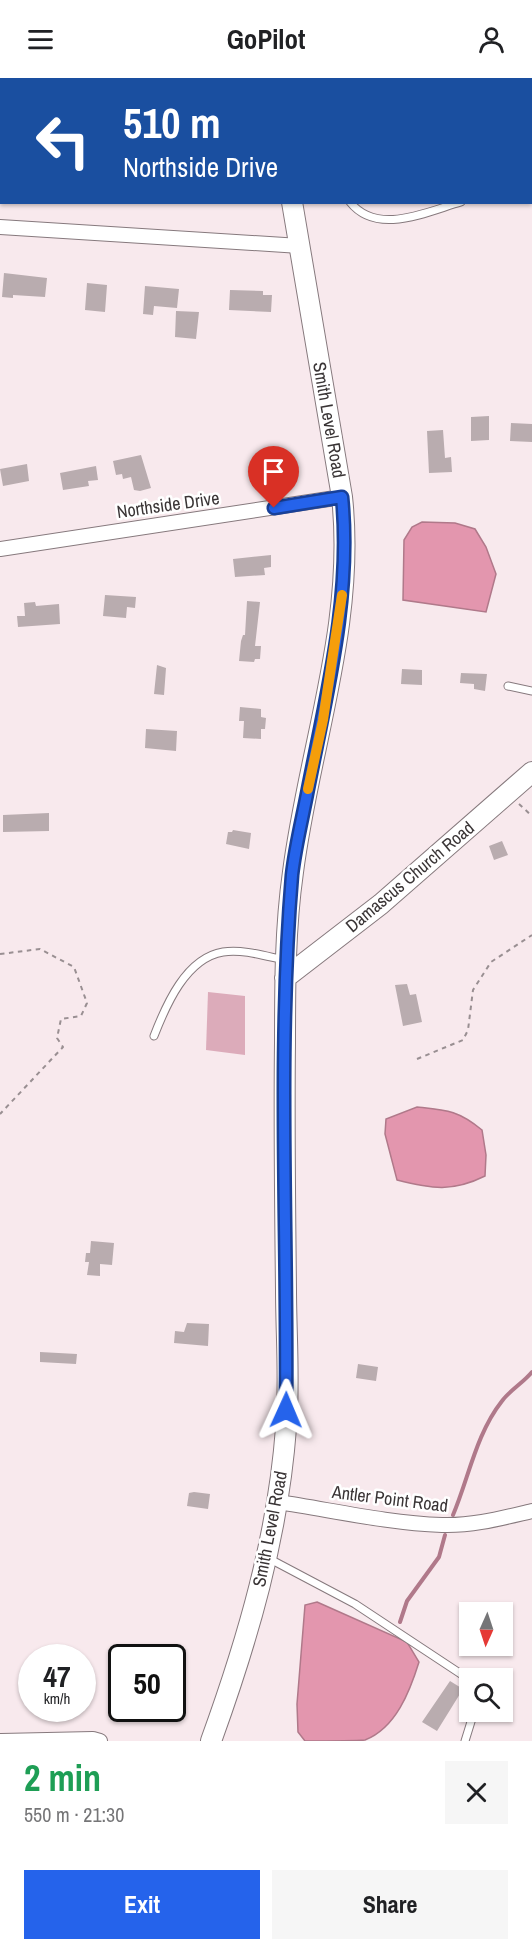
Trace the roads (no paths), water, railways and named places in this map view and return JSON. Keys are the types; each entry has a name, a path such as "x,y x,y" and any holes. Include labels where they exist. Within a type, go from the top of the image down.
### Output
{"main road":[{"name":"Smith Level Road","path":"212,1741 237,1671 268,1558 278,1502 287,1406 284,1124 286,969 292,872 323,720 342,603 345,531 342,497 292,204"},
{"name":"Damascus Church Road","path":"286,969 381,904 532,772"}],"street":[{"path":"0,227 300,246"},
{"name":"Northside Drive","path":"0,549 342,497"},
{"name":"Antler Point Road","path":"278,1502 443,1525 494,1521 532,1510"},
{"path":"1,1741 93,1739 100,1741"}],"lane":[{"path":"352,204 362,213 380,220 398,219 453,204"},
{"path":"508,686 532,691"},
{"path":"154,1036 183,980 204,960 214,954 232,951 286,969"},
{"path":"268,1558 355,1604 459,1673"},
{"path":"465,1741 471,1722"}],"waterway":[{"path":"453,1515 479,1442 493,1414 505,1397 532,1372"},
{"path":"400,1622 407,1601 439,1557 445,1535"}]}
